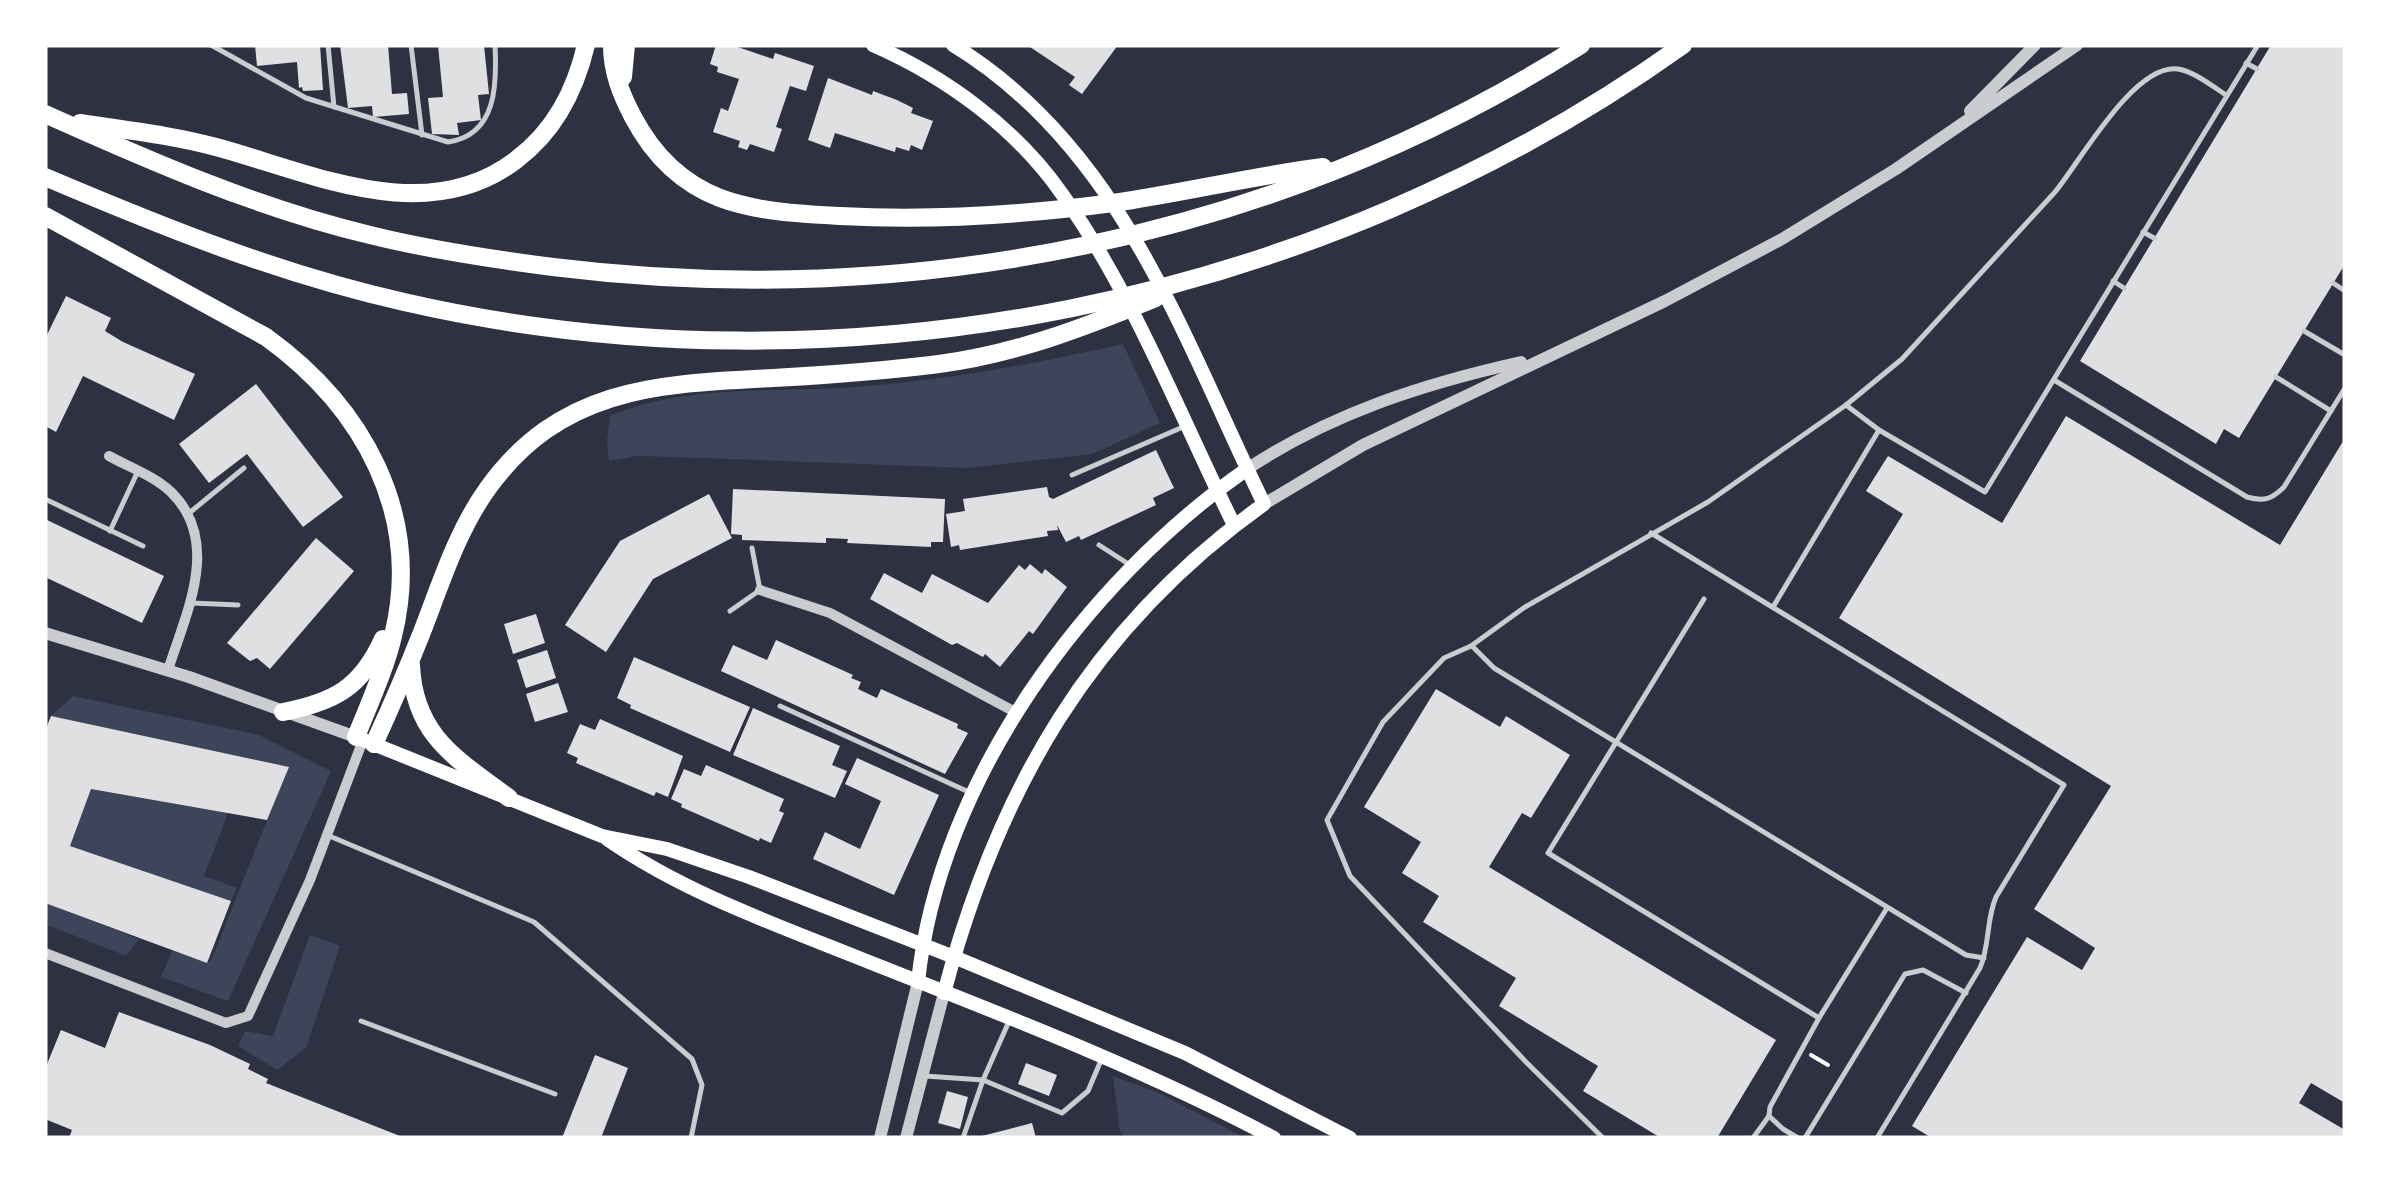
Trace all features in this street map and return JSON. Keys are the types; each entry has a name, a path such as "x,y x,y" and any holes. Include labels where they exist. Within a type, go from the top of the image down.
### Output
{"highway":[{"path":"50,116 213,146 356,186 420,194 468,186 505,168 543,135 572,92 584,45"},
{"path":"612,45 615,76 633,116 656,151 678,174 712,194 782,212 860,217 999,214 1116,202 1353,163"},
{"path":"626,45 623,74 633,116"},
{"path":"50,116 206,183 286,212 407,244 489,258 657,277 782,280 908,273 1019,259 1200,218 1353,163 1467,110 1581,45"},
{"path":"364,740 410,661 456,546 488,487 534,439 587,406 624,392 661,385 940,364 992,356 1054,339 1226,269 1348,226 1452,180 1566,120 1683,45"},
{"path":"45,177 200,241 322,281 433,308 574,332 716,342 830,341 914,334 1124,296 1226,269"},
{"path":"45,216 250,327 294,357 344,410 375,460 393,513 399,566 394,632 364,740"},
{"path":"282,712 332,698 365,672 386,630 399,566"},
{"path":"410,661 414,696 424,724 447,750 509,798"}],"main road":[{"path":"873,45 920,68 974,104 1050,178 1113,279 1234,525"},
{"path":"944,992 980,874 1001,822 1061,714 1136,617 1234,525 1264,504 1148,263 1103,186 1031,104 953,45"},
{"path":"918,982 922,944 939,880 974,795 1017,712 1074,632 1133,566 1247,469"},
{"path":"364,740 602,836 658,872 1102,1057 1274,1138"},
{"path":"602,836 668,849 922,944 1185,1053 1350,1138"}],"street":[{"path":"1950,130 2034,45"},
{"path":"1264,504 1342,456 1665,301 1782,239 1858,194 2077,45"},
{"path":"1247,469 1324,425 1405,391 1543,357"},
{"path":"109,456 171,492 188,514 197,539 199,561 168,670"},
{"path":"760,590 830,613 1017,712"},
{"path":"45,633 168,670 364,740 254,1008 243,1019 226,1023 45,953"},
{"path":"880,1138 918,982"},
{"path":"906,1138 944,992"}],"lane":[{"path":"211,45 306,98 422,135 454,141 476,129 496,94 495,45"},
{"path":"328,45 334,108"},
{"path":"411,45 422,135"},
{"path":"1846,405 1879,430 1984,492 2258,45"},
{"path":"2246,63 2257,69"},
{"path":"1603,1138 1350,876 1326,820 1384,722 1444,658 1471,646 1525,607 1650,532 1708,502 1846,405 1902,360 2076,167 2109,118 2144,82 2174,68 2226,95"},
{"path":"2216,112 2227,118"},
{"path":"2195,147 2206,153"},
{"path":"2171,186 2182,192"},
{"path":"2143,232 2154,238"},
{"path":"2114,281 2124,288"},
{"path":"2333,283 2345,291"},
{"path":"2304,331 2345,355"},
{"path":"2276,378 2331,411"},
{"path":"2054,380 2260,501 2273,498 2284,488 2345,388"},
{"path":"1072,475 1186,426"},
{"path":"1773,607 1879,430"},
{"path":"188,514 244,468"},
{"path":"110,531 138,472"},
{"path":"45,499 143,546"},
{"path":"1650,532 2064,785 1996,897 1990,910 1984,958 1966,993 1877,1138"},
{"path":"1099,544 1133,566"},
{"path":"730,612 760,590 752,548"},
{"path":"1704,599 1548,852 1819,1018"},
{"path":"189,602 238,605"},
{"path":"1471,646 1494,668 1966,954 1984,958"},
{"path":"780,706 974,795"},
{"path":"327,835 534,922 692,1059 702,1085 691,1138"},
{"path":"1752,1138 1769,1116 1770,1107 1819,1018 1888,907"},
{"path":"1769,1116 1801,1138 1905,974 1923,970 1966,993"},
{"path":"963,1138 982,1080 1010,1019"},
{"path":"361,1021 555,1094"},
{"path":"922,1076 982,1080 1062,1113 1088,1092 1102,1057"}],"path":[{"path":"1810,1054 1828,1065"}],"shaded area":[{"path":"1123,344 1160,423 1092,454 968,468 637,456 609,461 610,416 640,405 737,391 835,388 932,379"},
{"path":"73,696 259,735 331,771 228,1001 161,977 172,951 210,963 288,768 51,716"},
{"path":"91,789 228,813 204,876 237,888 231,901 70,846"},
{"path":"45,903 139,939 126,956 45,924"},
{"path":"310,935 340,946 306,1048 277,1070 238,1046 245,1031 273,1036"},
{"path":"1113,1076 1159,1093 1245,1138 1125,1138 1120,1131"}],"building":[{"path":"255,45 320,45 323,90 299,88 297,62 257,66"},
{"path":"340,45 388,45 392,94 407,93 409,114 373,117 372,106 348,108"},
{"path":"438,45 484,45 489,94 478,95 481,120 457,123 459,135 432,134 428,98 443,97"},
{"path":"716,45 732,45 773,59 775,53 814,66 806,91 790,86 776,127 782,129 774,152 750,144 747,150 738,147 740,141 713,132 721,108 728,111 739,79 717,72 718,67 710,64"},
{"path":"1027,45 1118,45 1082,94 1069,85 1075,77"},
{"path":"2271,45 2345,45 2345,264 2239,438 2224,429 2216,444 2080,361"},
{"path":"828,78 897,100 913,108 911,113 933,121 922,150 911,145 909,151 896,147 895,152 835,133 830,148 808,140"},
{"path":"66,296 111,318 105,331 123,342 195,374 174,420 83,376 56,432 45,426 45,339"},
{"path":"256,384 343,497 303,527 247,454 209,483 179,444"},
{"path":"2066,416 2280,545 2345,438 2345,1103 2311,1083 2299,1103 2345,1130 2345,1138 1932,1138 1912,1126 2027,937 2082,970 2095,948 2034,909 2111,786 1839,618 1903,514 1866,491 1888,456 2002,523"},
{"path":"1156,450 1174,488 1153,498 1156,505 1081,540 1079,536 1066,542 1057,525 1058,530 1047,531 1048,536 960,550 959,545 951,547 946,514 965,511 963,499 1047,487 1053,499"},
{"path":"733,489 945,499 943,542 931,542 931,547 847,543 848,539 826,538 826,543 742,540 742,535 731,534"},
{"path":"709,494 732,538 653,579 606,652 565,625 620,541"},
{"path":"45,519 164,576 142,623 45,577"},
{"path":"316,538 354,571 270,669 257,658 250,661 227,643"},
{"path":"1030,564 1042,574 1045,569 1067,587 1033,634 1029,631 1000,667 985,654 983,657 957,643 952,645 870,599 884,573 922,593 932,574 988,603 1019,565 1025,570"},
{"path":"536,614 545,643 513,654 504,624"},
{"path":"776,640 853,675 851,678 861,682 858,689 877,698 881,689 958,724 957,728 968,733 945,774 721,671 733,645 767,660"},
{"path":"547,650 556,678 526,688 517,660"},
{"path":"634,657 750,707 730,752 630,708 617,698"},
{"path":"558,683 568,712 535,722 526,694"},
{"path":"1436,689 1500,727 1506,716 1570,755 1531,818 1522,813 1489,867 1776,1040 1717,1138 1661,1138 1583,1091 1598,1066 1499,1006 1516,978 1423,922 1439,896 1402,873 1421,842 1364,807"},
{"path":"753,708 840,746 832,765 847,771 835,798 733,755"},
{"path":"51,716 289,767 267,820 91,789 70,846 231,901 207,963 45,903 45,731"},
{"path":"600,719 683,756 668,797 656,792 654,796 576,763 578,758 567,753 580,724 595,730"},
{"path":"857,758 939,795 894,895 813,859 825,832 860,849 881,801 845,784"},
{"path":"706,765 784,799 779,811 784,813 771,843 681,807 671,799 684,769 701,776"},
{"path":"119,1012 210,1045 250,1064 248,1069 268,1079 266,1083 405,1138 69,1138 72,1130 45,1119 45,1069 61,1030 105,1048"},
{"path":"595,1055 628,1068 601,1138 562,1138"},
{"path":"1026,1063 1057,1075 1049,1096 1018,1084"},
{"path":"947,1091 968,1097 960,1129 938,1123"},
{"path":"1032,1123 1036,1138 978,1138 978,1137"}]}
